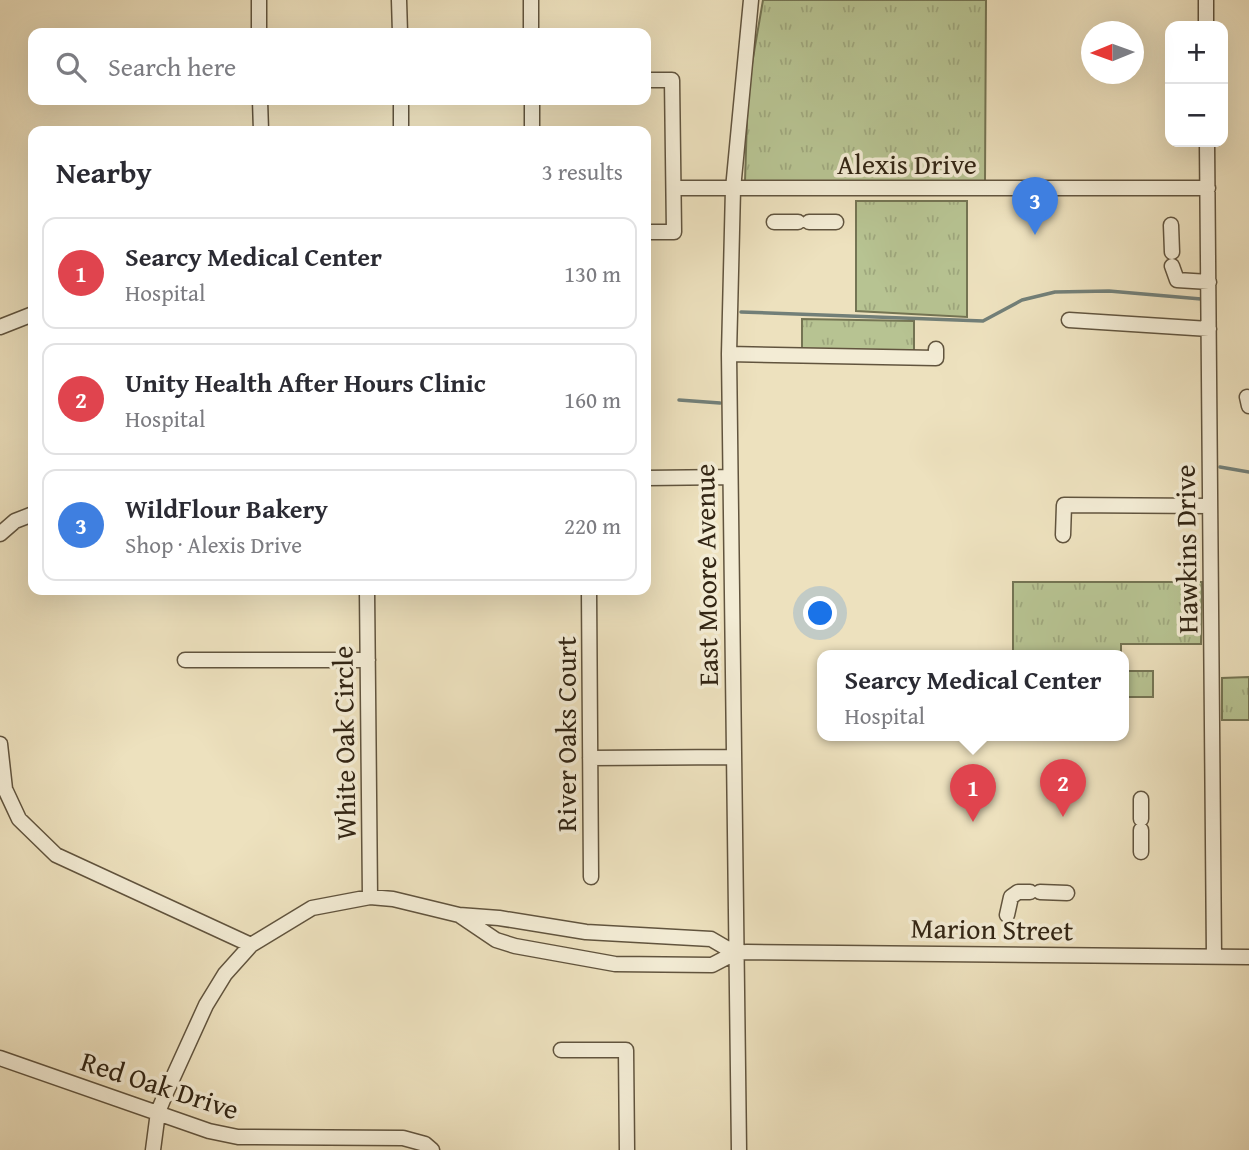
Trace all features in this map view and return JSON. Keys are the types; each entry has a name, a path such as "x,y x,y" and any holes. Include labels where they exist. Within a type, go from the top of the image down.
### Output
{"street":[{"path":"259,0 260,28"},
{"path":"399,0 400,28"},
{"path":"531,0 531,28"},
{"name":"East Moore Avenue","path":"739,1150 729,354 733,190 751,0"},
{"path":"1206,0 1206,21"},
{"path":"651,80 673,80 674,188 674,232 651,232"},
{"path":"260,105 261,126"},
{"path":"401,105 401,126"},
{"path":"532,105 533,126"},
{"name":"Hawkins Drive","path":"1207,147 1214,957"},
{"name":"Alexis Drive","path":"674,188 1208,188"},
{"path":"774,222 836,222"},
{"path":"1171,225 1172,259 1177,280 1209,282"},
{"path":"0,327 28,316"},
{"path":"1069,320 1209,329"},
{"path":"729,354 936,358 936,349"},
{"path":"651,478 730,477"},
{"path":"1063,535 1063,505 1210,506"},
{"path":"0,534 15,521 28,516"},
{"name":"White Oak Circle","path":"368,595 370,897"},
{"name":"River Oaks Court","path":"589,595 591,877"},
{"path":"185,660 368,660"},
{"path":"0,744 5,789 19,819 56,855 250,945"},
{"path":"590,758 733,757"},
{"path":"1141,799 1141,852"},
{"path":"1007,915 1011,897 1018,892 1067,892"},
{"path":"153,1150 158,1112 206,1005 225,974 250,945 312,908 370,897 459,915 616,935 711,939 735,953"},
{"path":"459,915 496,940 604,962 712,965 735,953"},
{"name":"Marion Street","path":"735,953 1249,957"},
{"path":"561,1050 626,1050 627,1150"},
{"name":"Red Oak Drive","path":"0,1058 209,1131 238,1137 403,1138 425,1144 432,1150"}],"green space":[{"path":"763,0 986,0 985,181 745,181 748,87"},
{"path":"856,201 967,201 967,317 856,311"},
{"path":"802,319 914,321 914,353 802,350"},
{"path":"1013,582 1202,582 1201,644 1121,644 1121,650 1013,650"},
{"path":"1129,671 1153,671 1153,697 1129,697"},
{"path":"1249,677 1249,720 1222,720 1222,678"}],"waterway":[{"path":"741,312 983,321 1022,300 1055,292 1109,291 1201,299"},
{"path":"679,400 720,403"},
{"path":"1220,467 1249,472"}],"place":[{"name":"WildFlour Bakery","path":"1035,235"},
{"name":"Unity Health After Hours Clinic","path":"1063,817"},
{"name":"Searcy Medical Center","path":"973,822"}]}
